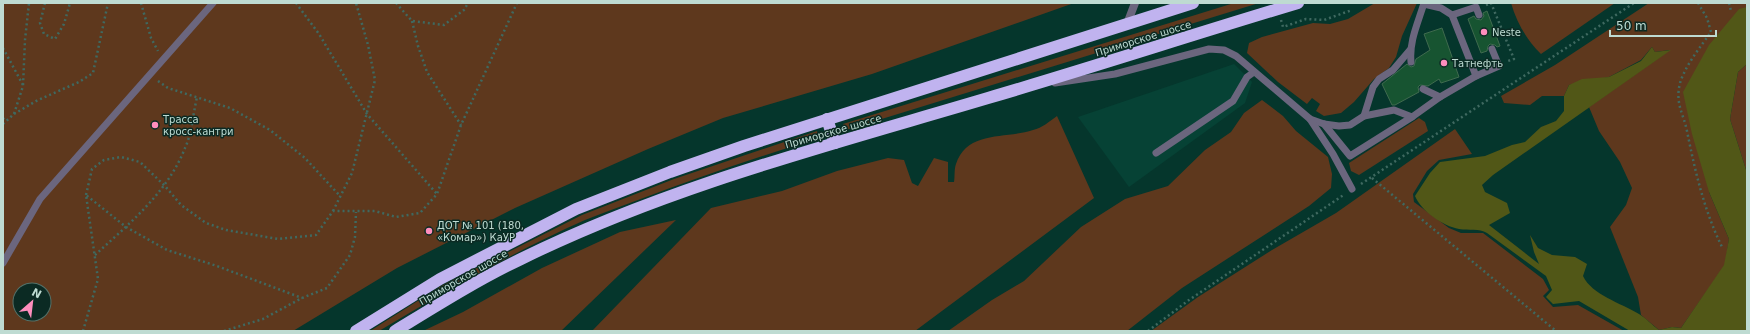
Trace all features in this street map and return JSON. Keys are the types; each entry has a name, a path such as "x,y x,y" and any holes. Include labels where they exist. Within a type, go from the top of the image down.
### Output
{"highway":[{"name":"Приморское шоссе","path":"356,331 440,279 576,209 670,172 827,119 1193,3"},
{"name":"Приморское шоссе","path":"394,331 449,298 520,259 591,227 681,192 755,167 1023,88 1298,3"},
{"path":"827,119 835,143"}],"street":[{"path":"1127,24 1135,3"}],"lane":[{"path":"3,263 40,199 213,3"},
{"path":"1411,62 1410,50 1424,3 1441,8 1452,14 1476,76"},
{"path":"1452,14 1476,7 1478,15"},
{"path":"1023,88 1115,74 1209,49 1224,50 1236,56 1310,119 1333,154 1352,189"},
{"path":"1324,124 1350,156 1412,117 1440,97 1476,76 1498,66 1492,49"},
{"path":"1364,116 1373,87 1379,79 1392,70 1410,50"},
{"path":"1156,153 1233,101 1247,77 1254,72"},
{"path":"1423,89 1440,97"},
{"path":"1310,119 1324,124 1339,126 1350,125 1364,116 1394,110 1412,117"}],"path":[{"path":"14,114 23,86 25,40 29,3"},
{"path":"46,3 40,24 44,34 55,39 64,24 70,3"},
{"path":"3,124 14,114 38,100 80,82 92,73 108,3"},
{"path":"141,3 151,38 163,60"},
{"path":"296,3 319,34 367,114 437,194"},
{"path":"83,331 98,279 86,195 92,169 104,160 121,158 140,162 181,204 206,223 226,230 249,235 278,238 316,235 333,211 352,173 375,80 368,45 356,3"},
{"path":"396,3 412,21 418,46 427,72 461,125"},
{"path":"412,21 444,25 464,10 468,3"},
{"path":"333,211 375,211 396,217 420,214 437,194 461,125 517,3"},
{"path":"1492,3 1514,58 1498,66"},
{"path":"1148,331 1189,300 1352,189 1372,178 1634,3"},
{"path":"1698,3 1707,18 1711,32 1699,47 1680,83 1678,102 1703,199 1713,228 1722,247"},
{"path":"1729,3 1731,11"},
{"path":"1277,9 1283,27 1306,19 1324,20 1352,10"},
{"path":"3,48 23,86"},
{"path":"149,76 168,88 230,108 270,130 305,158 340,196"},
{"path":"94,256 126,227 165,186 177,167 186,147 197,97"},
{"path":"3,118 6,122"},
{"path":"1372,178 1556,331"},
{"path":"86,195 126,227 167,250 217,266 302,298"},
{"path":"224,331 263,319 302,298 327,288 340,272 350,255 355,237 356,212"}],"shaded area":[{"path":"3,3 1074,3 872,74 723,118 648,149 515,208 397,268 293,331 3,331"},
{"path":"1234,3 1259,3 846,130 843,124"},
{"path":"1375,3 1417,3 1402,36 1396,57 1389,68 1374,79 1354,102 1341,113 1324,116 1316,111 1320,104 1312,98 1307,104 1278,82 1247,53 1249,43 1262,37 1313,23 1330,24 1348,19"},
{"path":"1511,3 1615,3 1541,54 1531,43 1523,30"},
{"path":"1649,3 1747,3 1709,192 1729,239 1725,265 1681,328 1672,327 1659,330 1641,315 1638,297 1610,227 1626,205 1632,188 1620,162 1599,131 1589,107 1670,50 1655,52 1652,47 1641,60 1609,77 1569,85 1564,96 1542,96 1530,105 1504,103 1501,96 1555,65"},
{"path":"1747,7 1747,64 1738,72 1730,119 1747,173 1747,331 1630,331 1579,301 1553,304 1546,297 1552,290 1546,276 1484,231 1459,229 1446,225 1433,217 1418,202 1415,196 1430,173 1440,162 1485,156 1512,145 1525,142 1541,127 1556,121 1564,111 1564,96 1569,85 1582,79 1609,77 1641,61 1652,47 1655,52 1671,50 1493,175 1482,185 1485,192 1507,203 1510,213 1489,225 1539,264 1534,252 1530,235 1538,248 1552,255 1575,257 1587,264 1583,276 1587,283 1608,298 1644,317 1659,330 1672,327 1681,328 1724,265 1729,239 1709,192 1692,134 1683,92 1709,45 1739,9"},
{"path":"1234,64 1252,82 1245,103 1129,187 1078,117"},
{"path":"1747,64 1747,173 1730,119 1738,72"},
{"path":"1262,100 1283,116 1296,131 1328,157 1332,174 1331,188 1309,206 1182,288 1127,331 948,331 992,300 1024,281 1081,227 1125,199 1168,186 1205,150 1231,132 1244,113"},
{"path":"1057,116 1094,198 915,331 592,331 711,208 782,191 837,171 888,158 904,160 912,183 918,186 934,158 948,162 948,182 954,182 956,164 961,153 969,146 988,138 1022,133 1036,129"},
{"path":"1419,118 1425,122 1428,131 1359,175 1351,171 1349,163"},
{"path":"1455,129 1472,154 1439,160 1427,171 1413,194 1414,202 1449,228 1461,233 1483,233 1543,279 1549,290 1543,296 1553,307 1578,305 1624,331 1151,331 1198,297 1272,250 1336,213"},
{"path":"817,131 819,138 706,175 585,220 558,232 455,287 379,331 370,331 443,285 582,215 674,179"},
{"path":"676,220 561,331 423,331 463,312 542,268 620,232"}],"building":[{"name":"Neste","path":"1487,11 1500,46 1497,47 1490,44 1487,51 1481,53 1468,19 1474,16 1476,19 1481,20 1484,16 1483,13"},
{"path":"1442,28 1459,77 1441,83 1439,79 1428,86 1420,85 1418,87 1419,92 1395,105 1392,105 1382,84 1407,64 1411,67 1414,66 1416,59 1430,50 1424,34"}],"place":[{"name":"Neste","path":"1484,32"},
{"name":"Татнефть","path":"1444,63"},
{"name":"Трасса кросс-кантри","path":"155,125"},
{"name":"ДОТ № 101 (180, «Комар») КаУР","path":"429,231"}]}
